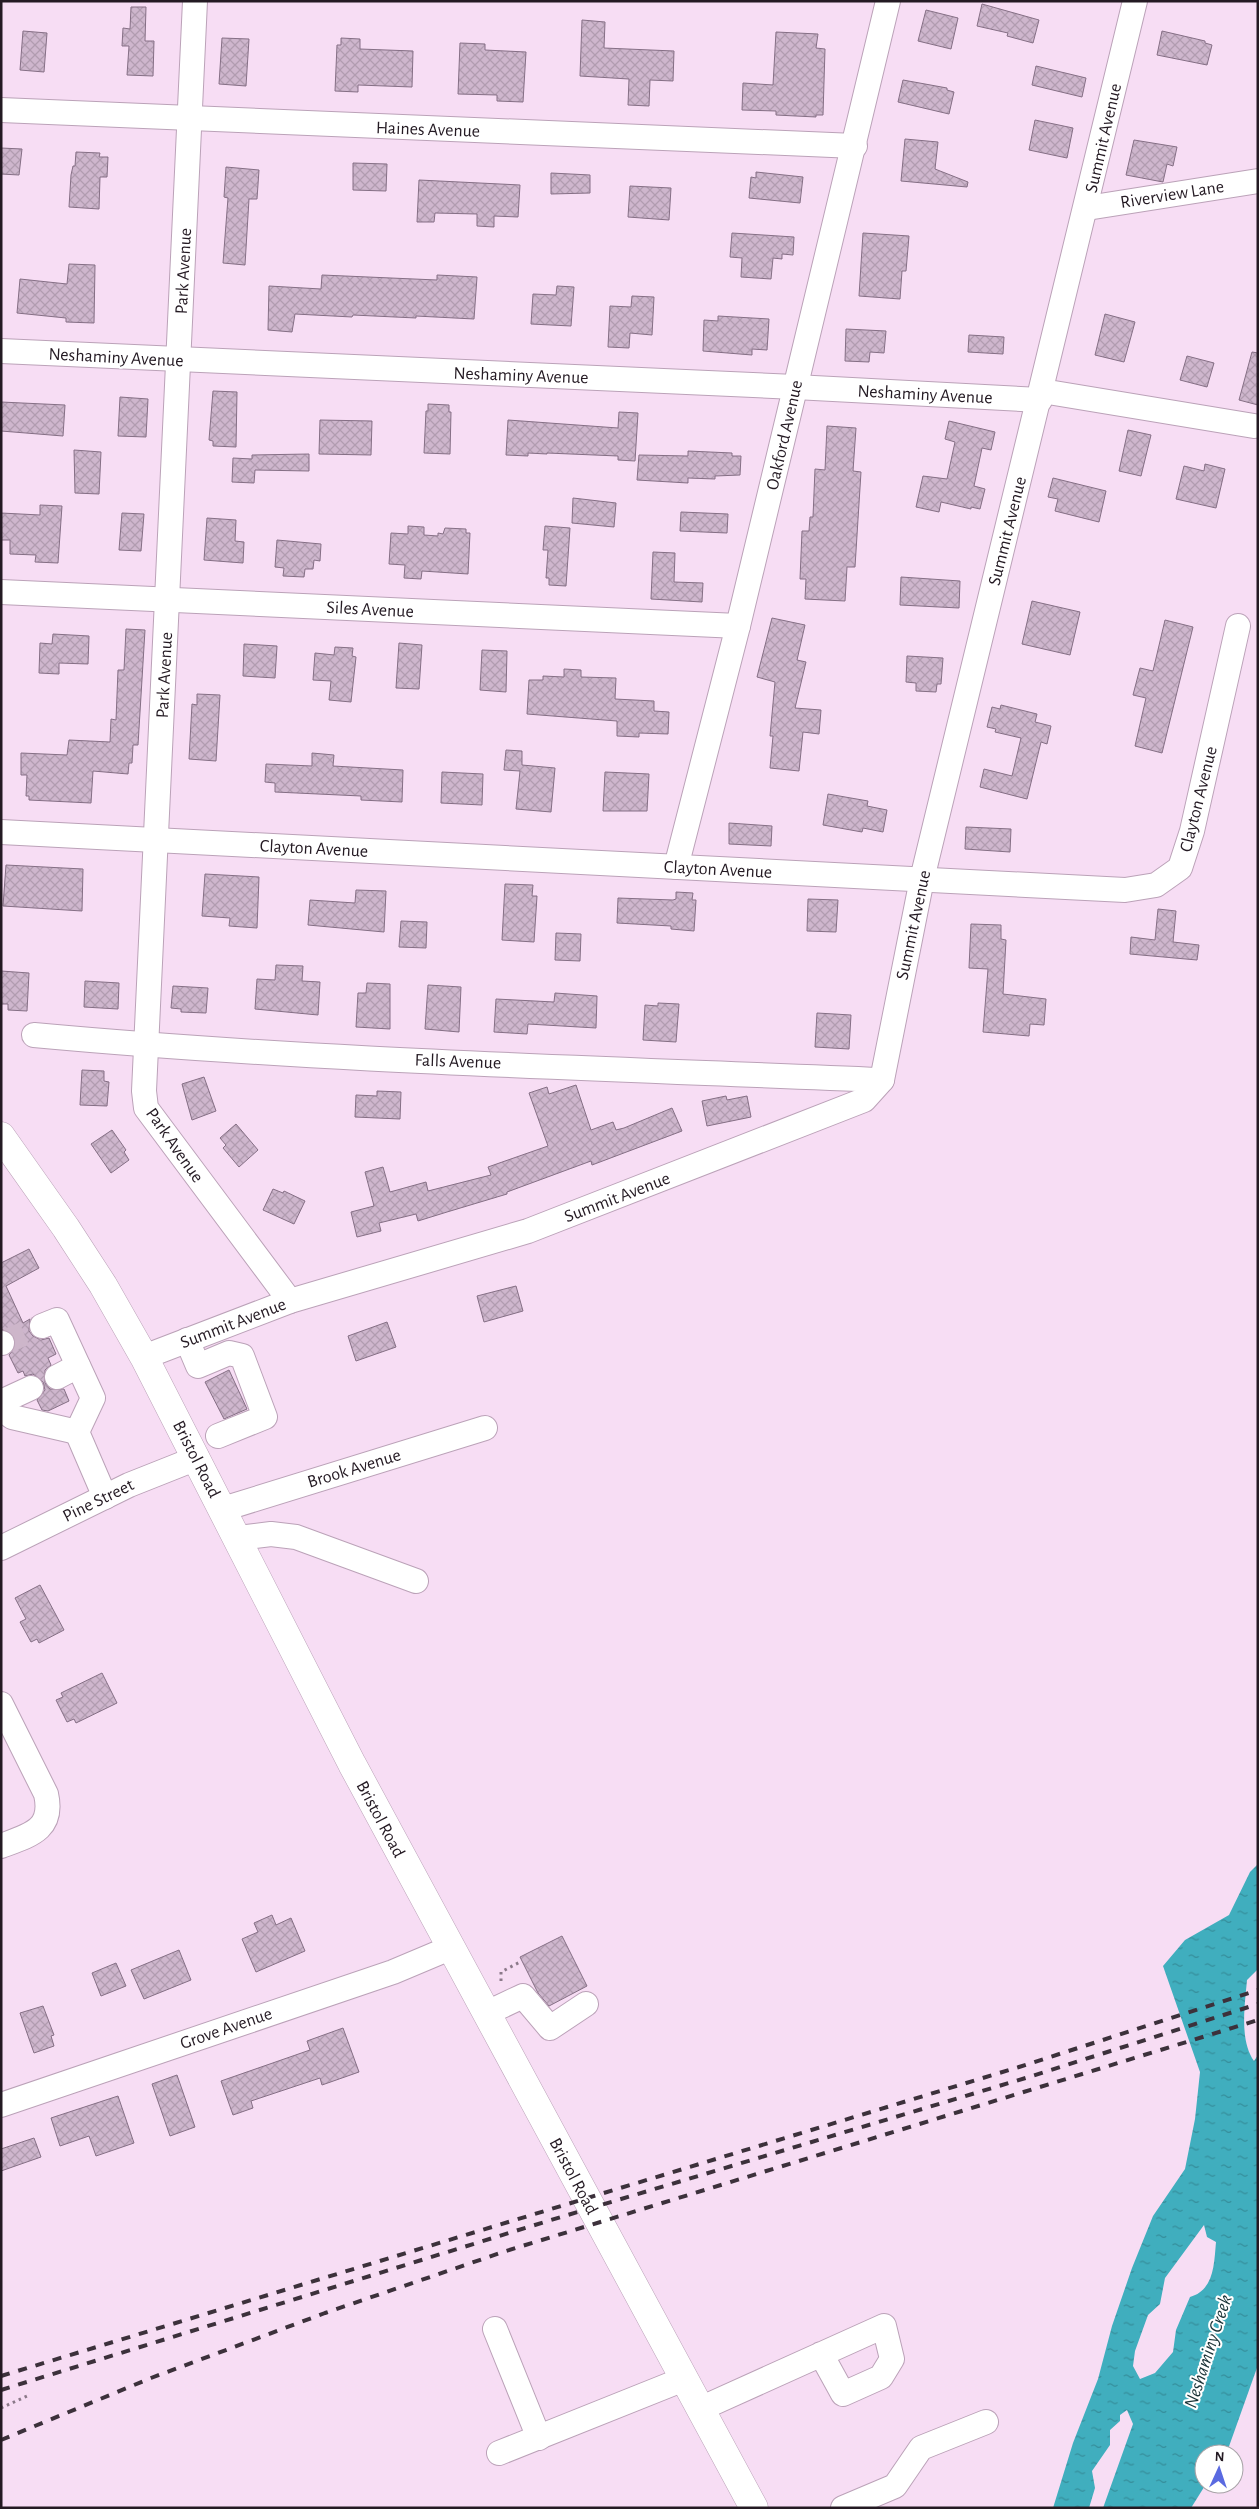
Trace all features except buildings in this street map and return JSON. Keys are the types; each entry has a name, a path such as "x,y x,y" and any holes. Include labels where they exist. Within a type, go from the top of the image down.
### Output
{"main road":[{"name":"Bristol Road","path":"1,1136 66,1228 144,1357 352,1764 753,2508"}],"street":[{"name":"Park Avenue","path":"195,1 191,120 144,1091 146,1108 290,1301"},
{"name":"Oakford Avenue","path":"676,867 738,626 855,146 888,1"},
{"name":"Summit Avenue","path":"144,1357 290,1301 528,1231 864,1100 882,1080 922,879 1136,1"},
{"name":"Haines Avenue","path":"1,110 191,120 855,146"},
{"name":"Riverview Lane","path":"1087,208 1258,181"},
{"name":"Neshaminy Avenue","path":"1,351 795,387 1041,396 1254,426"},
{"name":"Siles Avenue","path":"1,592 738,626"},
{"name":"Clayton Avenue","path":"1,832 1125,890 1156,885 1180,868 1192,831 1238,626"},
{"name":"Falls Avenue","path":"34,1036 147,1046 882,1080"},
{"path":"42,1326 57,1320 93,1398 76,1432"},
{"path":"187,1340 198,1366 229,1353 242,1356 265,1417 218,1436"},
{"path":"57,1377 78,1366"},
{"path":"1,1402 31,1388"},
{"path":"1,1408 12,1417 76,1432"},
{"name":"Brook Avenue","path":"223,1509 485,1428"},
{"path":"76,1432 105,1497"},
{"name":"Pine Street","path":"1,1548 105,1497 197,1458"},
{"path":"238,1538 272,1534 296,1538 416,1581"},
{"path":"1,1704 46,1794 49,1808 48,1818 44,1824 30,1833 1,1846"},
{"name":"Grove Avenue","path":"1,2105 393,1972 450,1948"},
{"path":"487,2013 523,1996 550,2028 586,2004"},
{"path":"495,2329 538,2438"},
{"path":"700,2408 821,2354"},
{"path":"499,2453 684,2379"},
{"path":"843,2508 895,2486 921,2448 986,2422"}],"path":[{"path":"1,2408 27,2396"}],"water":[{"name":"Neshaminy Creek","path":"1258,1864 1258,1969 1247,1980 1244,2022 1246,2043 1254,2061 1258,2055 1258,2365 1230,2444 1194,2444 1194,2494 1200,2494 1191,2508 1103,2508 1133,2424 1127,2410 1120,2415 1120,2421 1110,2430 1110,2445 1092,2471 1095,2488 1089,2508 1053,2508 1073,2443 1098,2379 1112,2326 1132,2268 1153,2216 1185,2169 1195,2119 1200,2072 1163,1966 1185,1940 1229,1915 1250,1872","holes":["1204,2225 1207,2237 1216,2242 1211,2276 1204,2289 1190,2297 1176,2330 1173,2352 1155,2373 1140,2379 1133,2366 1135,2351 1148,2315 1160,2304 1165,2278"]}],"tunnel":[{"path":"2,1343 42,1326"}],"railway":[{"path":"1,2376 1019,2067 1258,1990"},
{"path":"1,2390 551,2220 1029,2077 1258,2004"},
{"path":"1,2440 151,2378 325,2313 506,2251 1258,2020"}]}
